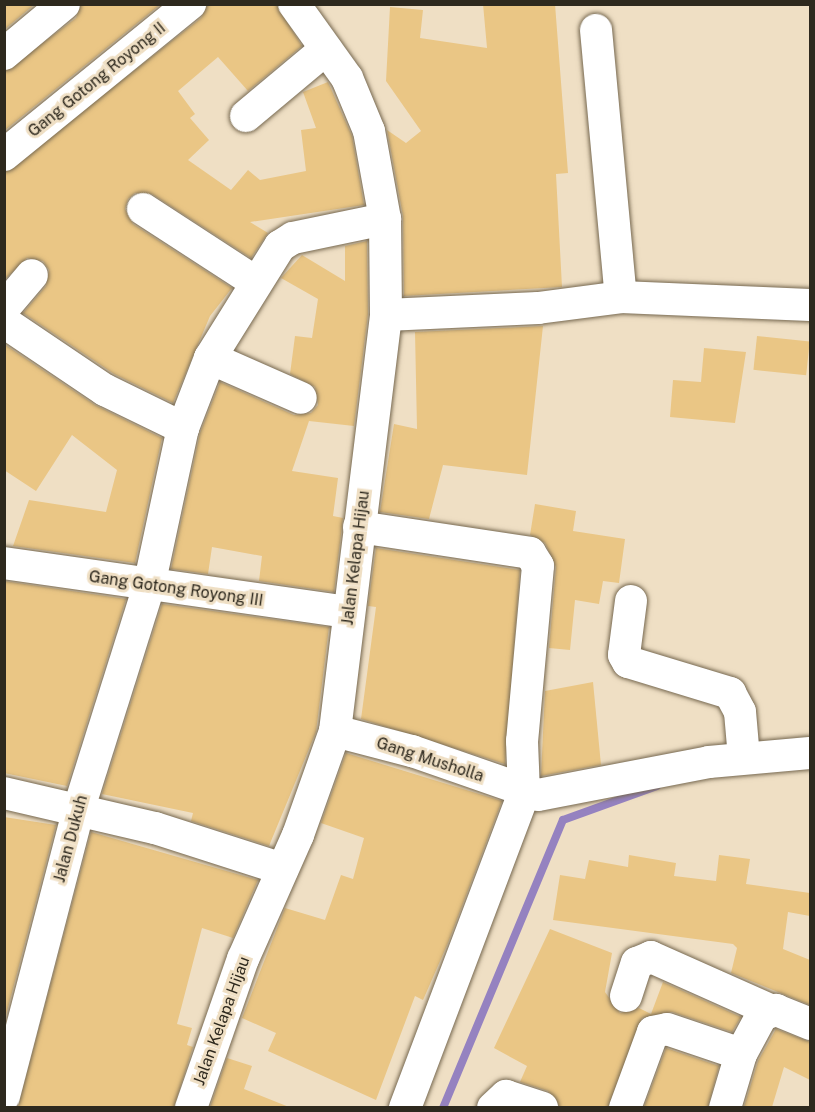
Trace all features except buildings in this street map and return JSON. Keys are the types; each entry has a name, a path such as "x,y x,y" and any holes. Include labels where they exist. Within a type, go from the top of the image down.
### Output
{"street":[{"name":"Gang Gotong Royong II","path":"4,155 190,4"},
{"name":"Jalan Kelapa Hijau","path":"191,1107 243,959 283,869 335,731 387,315 385,219 369,131 326,49 294,4"},
{"path":"4,54 51,8"},
{"path":"596,30 621,297"},
{"path":"246,116 326,49"},
{"path":"143,209 254,281"},
{"name":"Jalan Dukuh","path":"4,1096 79,808 149,586 183,428 210,358 254,281 293,238 385,219"},
{"path":"4,308 32,275"},
{"path":"387,315 538,308 621,297 810,305"},
{"path":"4,322 105,390 183,428"},
{"path":"210,358 301,398"},
{"path":"359,527 534,555 538,576 522,741 524,793 405,1107"},
{"name":"Gang Gotong Royong III","path":"4,563 149,586 349,612"},
{"path":"630,601 624,655 628,662 730,693 740,712 744,758"},
{"name":"Gang Musholla","path":"335,731 412,751 524,793 558,795 744,758 810,753"},
{"path":"4,793 79,808 283,869"},
{"path":"626,996 637,963 651,957 768,1009 810,1024"},
{"path":"725,1107 741,1054 768,1009"},
{"path":"625,1107 653,1032 667,1029 741,1054"},
{"path":"493,1107 506,1096 542,1107"}],"waterway":[{"path":"443,1108 563,820 657,786"}]}
